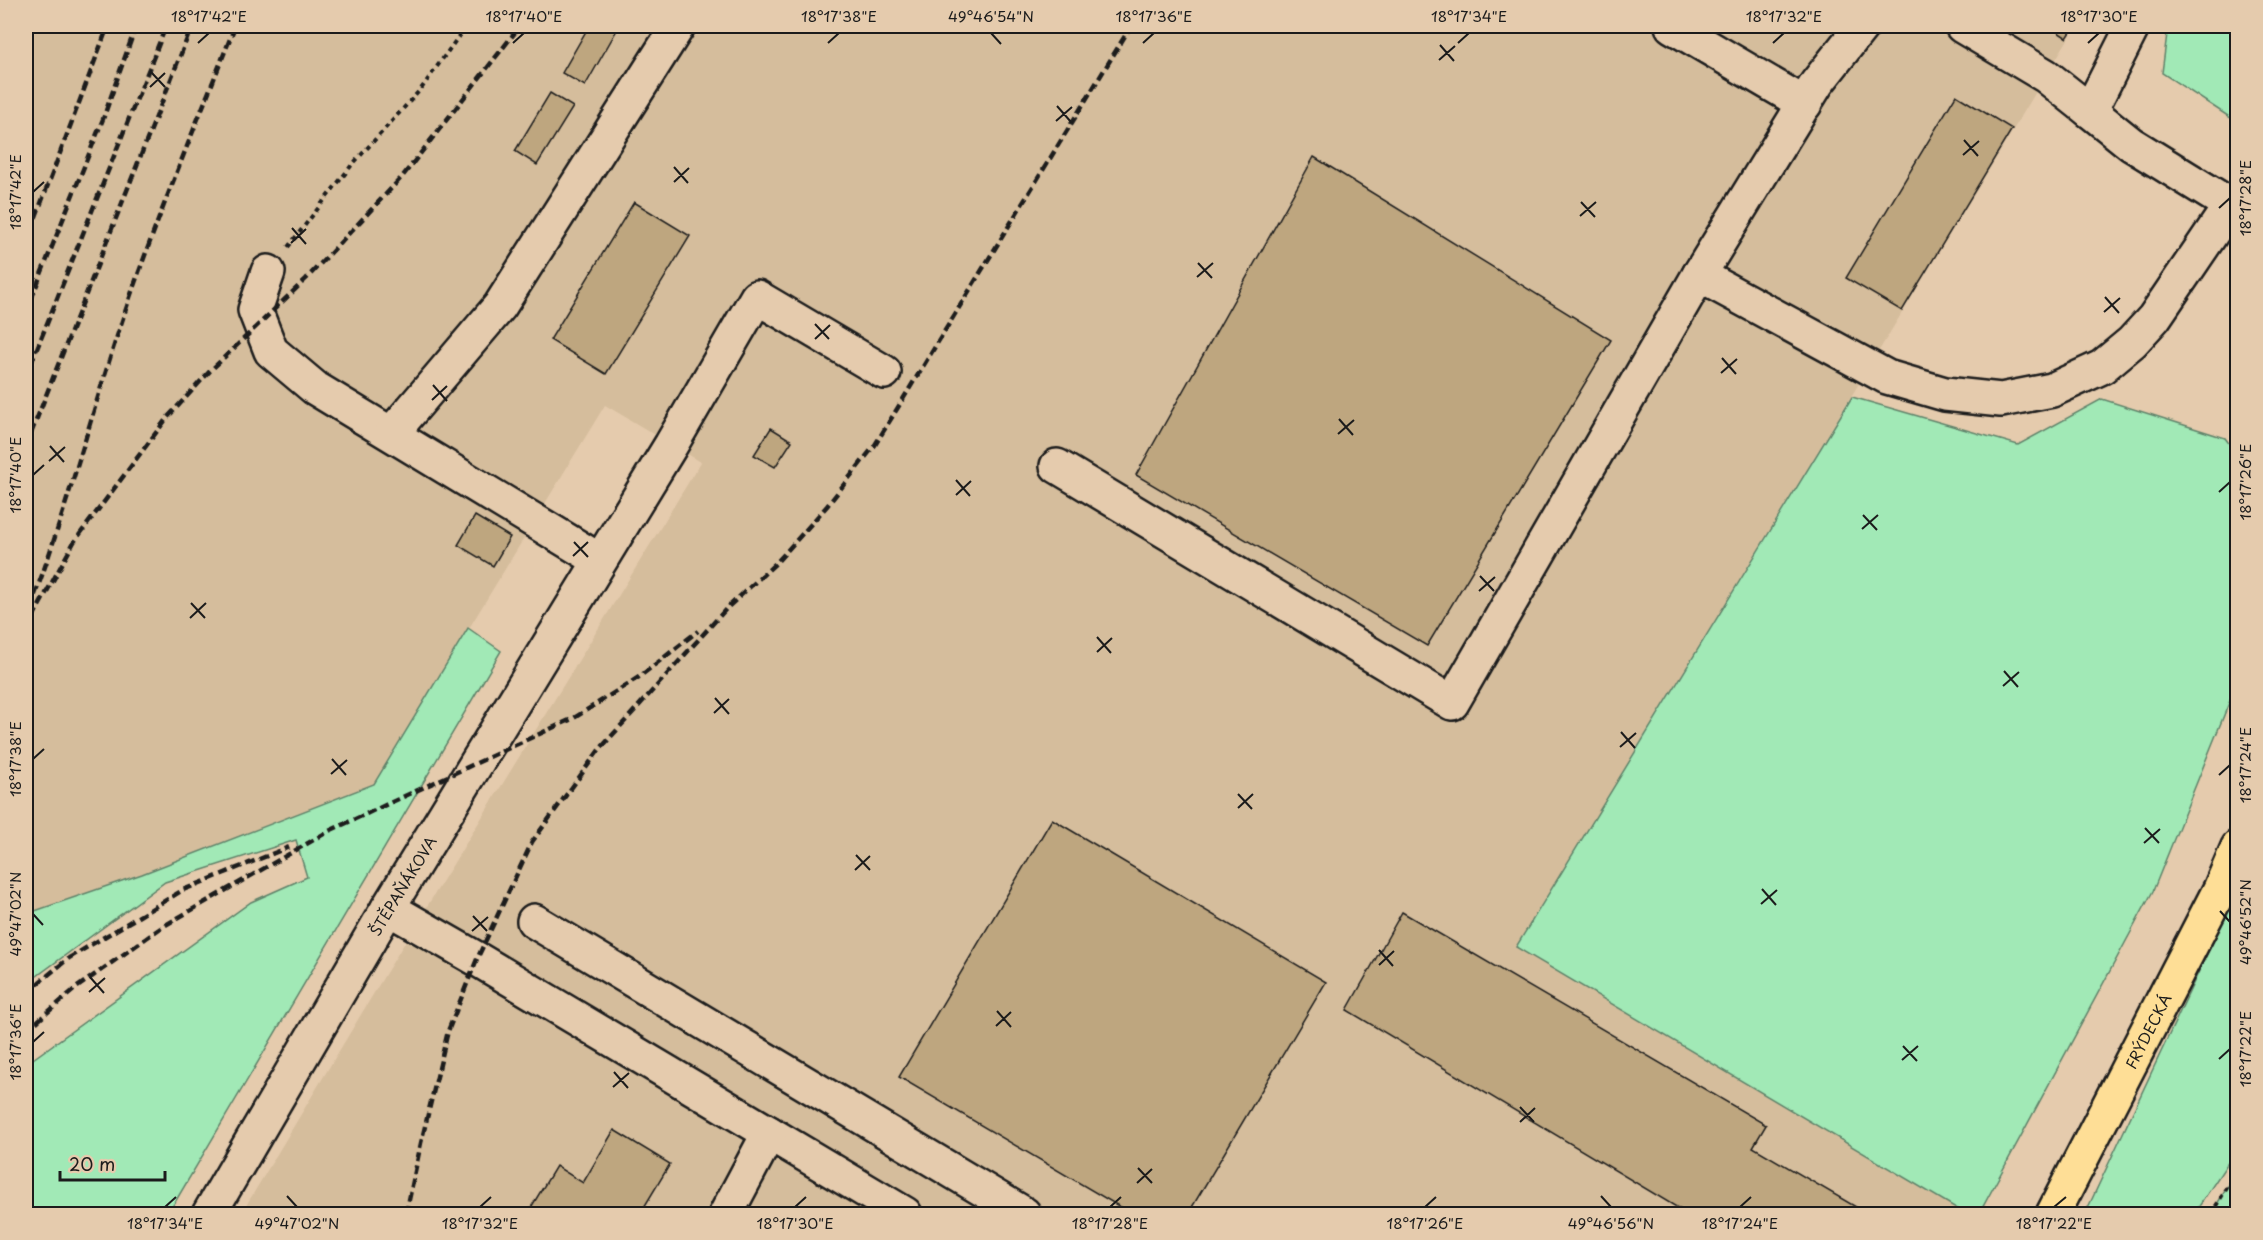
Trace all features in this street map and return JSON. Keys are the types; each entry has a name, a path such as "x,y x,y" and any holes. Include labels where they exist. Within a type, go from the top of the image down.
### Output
{"main road":[{"name":"FRÝDECKÁ","path":"2053,1215 2220,889 2238,848"}],"street":[{"path":"392,433 500,306 678,26"},
{"path":"1672,26 1804,104"},
{"path":"1057,466 1452,703 1699,275 1817,83 1862,26"},
{"path":"1699,275 1887,377 1945,394 2001,400 2052,390 2102,367 2132,342 2154,318 2234,208 2131,144 2046,76 1962,26"},
{"path":"2090,111 2133,26"},
{"path":"268,272 255,310 272,351 315,388 599,560"},
{"name":"ŠTĚPAŇÁKOVA","path":"209,1215 388,908 670,445 757,297 884,372"},
{"path":"388,908 905,1215"},
{"path":"534,921 1024,1215"},
{"path":"726,1215 769,1133"}],"path":[{"path":"268,272 351,166 421,89 466,26"},
{"path":"2211,1215 2238,1170"}],"shaded area":[{"path":"26,26 2076,26 1517,947 1966,1214 241,1214 386,973 701,462 605,405 374,784 142,874 26,914"}],"green space":[{"path":"2168,26 2237,26 2237,122 2162,73"},
{"path":"1852,397 2018,445 2102,399 2225,438 2237,454 2237,683 2153,891 1979,1214 1966,1214 1516,947"},
{"path":"468,628 501,651 168,1214 26,1214 26,1067 33,1059 251,902 307,877 296,840 165,882 26,984 26,914 142,874 374,784"},
{"path":"2237,890 2237,1149 2194,1214 2085,1214"},
{"path":"2237,1171 2237,1214 2211,1214"}],"building":[{"path":"589,26 618,28 585,86 562,73"},
{"path":"2055,26 2075,26 2067,38 2053,29"},
{"path":"550,93 573,107 537,165 515,151"},
{"path":"1956,95 2012,129 1902,311 1846,278"},
{"path":"1314,157 1611,340 1427,646 1136,475"},
{"path":"634,202 690,236 606,374 550,340"},
{"path":"771,428 792,441 775,467 754,455"},
{"path":"475,516 510,537 493,566 458,545"},
{"path":"1052,819 1326,982 1188,1214 1132,1214 899,1077"},
{"path":"1402,912 1766,1125 1753,1147 1868,1214 1688,1214 1347,1010"},
{"path":"614,1130 670,1164 640,1214 527,1214 556,1166 583,1183"}],"railway":[{"path":"26,243 108,26"},
{"path":"26,312 103,119 136,26"},
{"path":"26,376 166,26"},
{"path":"26,446 192,26"},
{"path":"30,608 136,281 235,26"},
{"path":"26,630 74,542 167,418 210,371 306,279 402,177 520,26"},
{"path":"406,1214 448,1031 477,959 532,842 599,750 726,609 777,562 827,506 875,445 1131,26"},
{"path":"26,1031 76,988 162,927 329,831 574,718 639,677 698,631"},
{"path":"26,993 69,958 183,890 289,847"}]}
